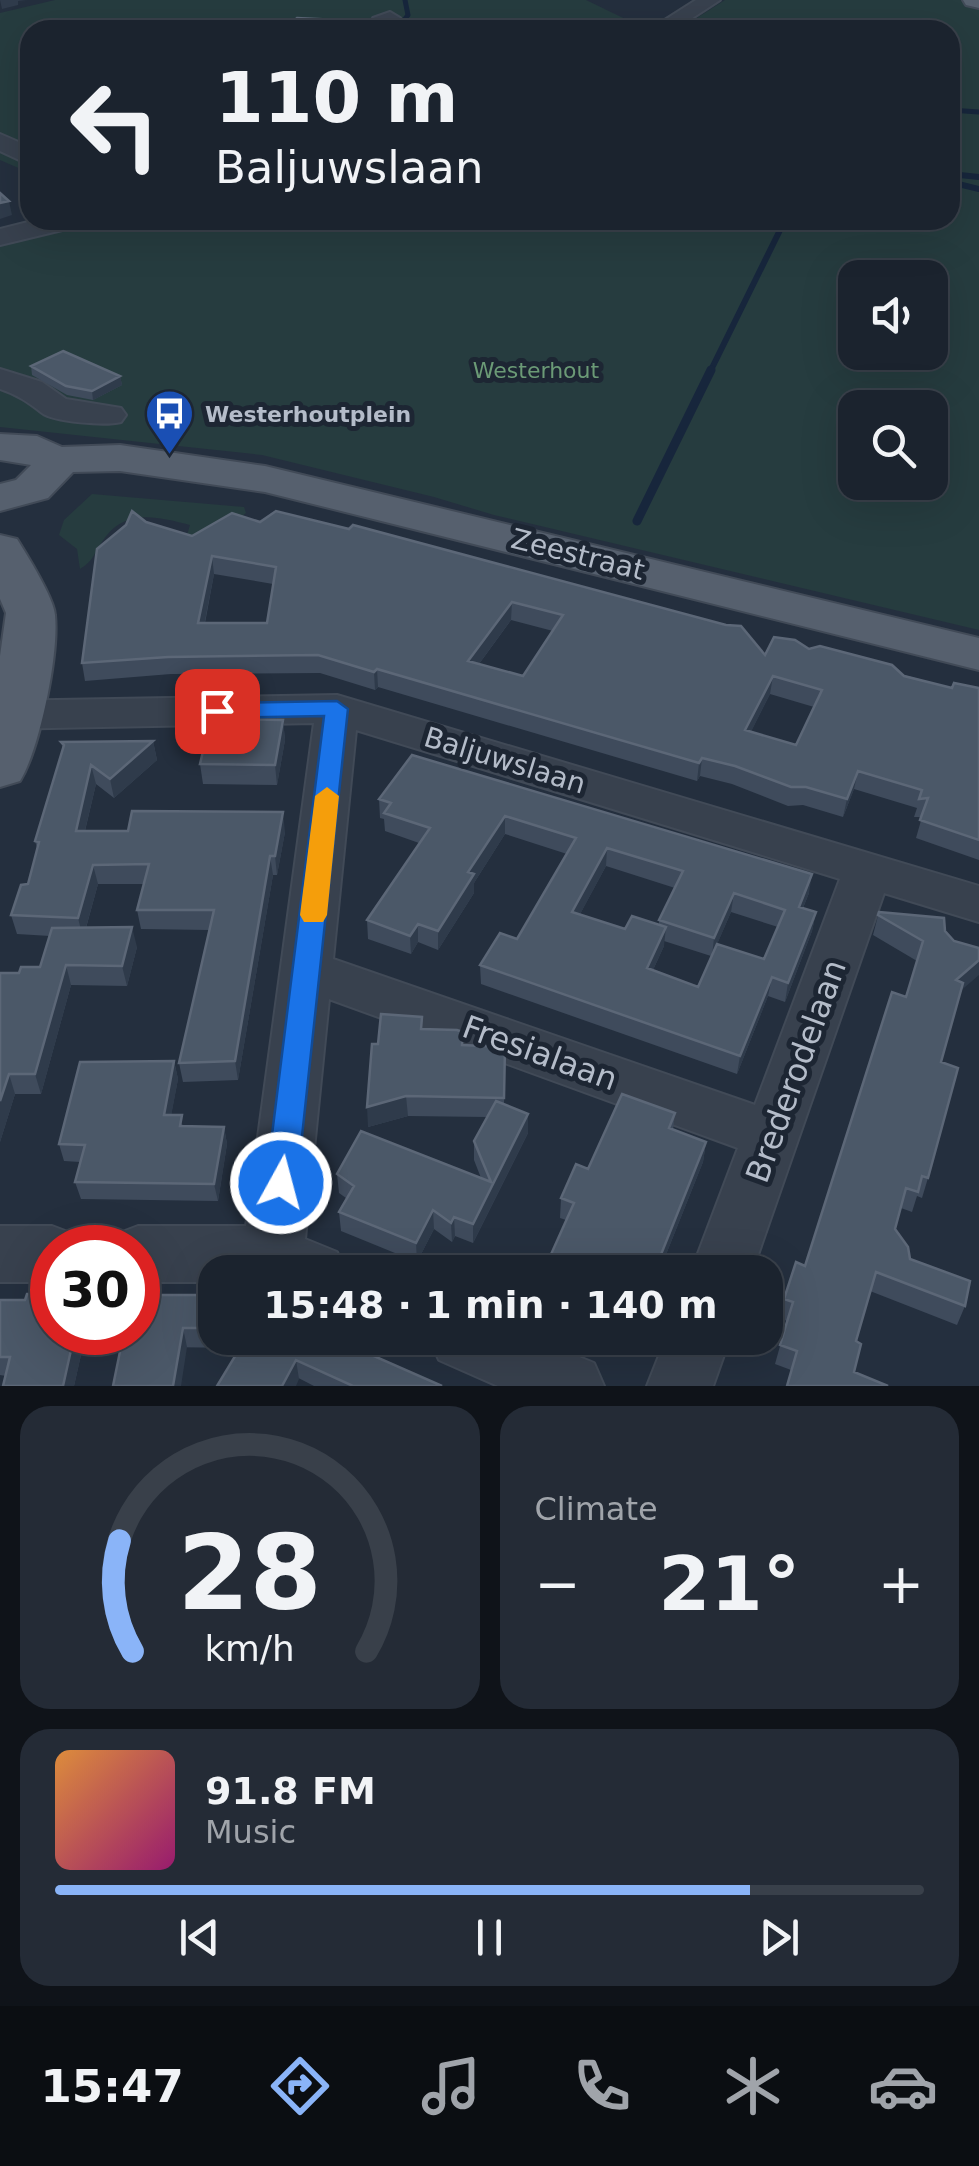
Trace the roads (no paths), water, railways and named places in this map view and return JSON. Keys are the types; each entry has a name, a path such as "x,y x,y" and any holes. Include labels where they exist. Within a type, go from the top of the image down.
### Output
{"main road":[{"name":"Zeestraat","path":"0,447 37,449 32,469 174,466 265,479 979,654"},
{"path":"0,549 31,612 0,768"}],"street":[{"path":"676,20 710,0"},
{"path":"0,237 28,230"},
{"path":"0,379 20,384 52,402 32,469"},
{"path":"32,469 112,412"},
{"path":"294,1255 308,970 337,709"},
{"name":"Baljuwslaan","path":"9,715 337,709 979,904"},
{"name":"Brederodelaan","path":"728,1255 868,870"},
{"name":"Fresialaan","path":"308,970 774,1136"},
{"path":"0,1254 30,1254"},
{"path":"160,1255 198,1257"},
{"path":"501,1355 571,1386"},
{"path":"680,1386 692,1355"}],"waterway":[{"path":"404,20 408,15 405,0"},
{"path":"960,111 979,112"},
{"path":"960,175 979,177"},
{"path":"960,184 979,189"},
{"path":"710,372 780,230"},
{"path":"637,521 711,370"}],"place":[{"name":"Westerhoutplein","path":"170,456"}],"park label":[{"name":"Westerhout","path":"536,370"}]}
